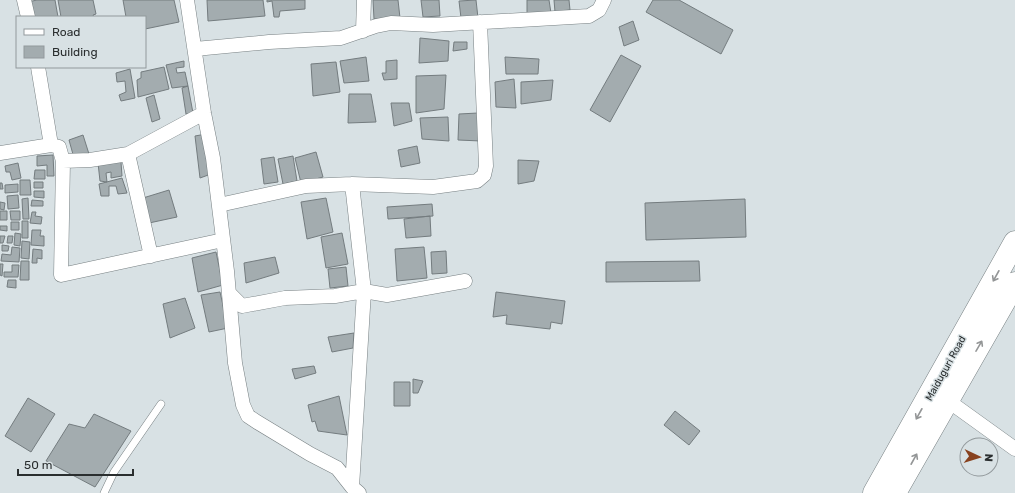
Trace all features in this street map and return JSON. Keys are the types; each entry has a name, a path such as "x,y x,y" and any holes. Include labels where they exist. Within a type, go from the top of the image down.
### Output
{"highway":[{"name":"Maiduguri Road","path":"874,493 1015,242"},
{"name":"Maiduguri Road","path":"895,493 1015,283"}],"street":[{"path":"24,0 28,16"},
{"path":"187,0 204,113 213,158 229,293 235,363 243,405 248,416 310,454 337,468 355,490"},
{"path":"363,31 364,0"},
{"path":"195,49 269,42 341,38 376,26 391,23 433,25 589,16 599,10 604,0"},
{"path":"219,205 306,186 352,184 433,187 477,180 484,175 486,166 480,22"},
{"path":"38,68 51,145"},
{"path":"63,161 90,160 128,154 204,113"},
{"path":"0,153 51,145 59,147 63,161 61,275 223,240"},
{"path":"128,154 151,256"},
{"path":"352,184 364,291 355,490"},
{"path":"229,293 242,306 285,298 335,296 364,291 387,295 466,281"},
{"path":"948,400 1015,449"}],"lane":[{"path":"104,493 114,472 161,404"}],"building":[{"path":"37,0 55,0 58,16 31,16 28,2"},
{"path":"58,0 93,0 96,14 94,16 61,16"},
{"path":"123,0 174,0 179,22 146,29 146,16 126,16"},
{"path":"207,0 263,0 265,16 208,21"},
{"path":"267,0 305,0 305,9 280,11 279,17 274,17 272,1 267,2"},
{"path":"373,0 398,0 400,18 374,19"},
{"path":"421,0 439,0 440,16 423,17"},
{"path":"476,0 478,18 461,18 459,1"},
{"path":"527,0 549,0 551,13 527,14"},
{"path":"554,0 569,0 570,10 555,12"},
{"path":"653,0 679,0 733,30 721,54 646,12"},
{"path":"633,21 639,40 624,46 619,27"},
{"path":"420,38 449,41 448,61 419,63"},
{"path":"454,42 467,42 467,49 453,51"},
{"path":"621,55 641,66 610,122 590,110"},
{"path":"366,57 369,81 344,83 340,61"},
{"path":"505,57 539,59 538,74 506,74"},
{"path":"397,60 397,79 384,80 382,73 386,73 386,61"},
{"path":"184,61 184,67 176,68 177,73 185,72 188,86 172,88 166,65"},
{"path":"336,62 340,92 313,96 311,64"},
{"path":"164,67 169,89 138,97 137,80 141,78 141,72"},
{"path":"130,69 135,98 121,101 119,95 126,92 125,81 117,82 116,73"},
{"path":"446,75 444,109 416,113 416,76"},
{"path":"514,79 516,108 496,107 495,82"},
{"path":"553,80 551,100 521,104 521,82"},
{"path":"188,86 193,113 186,114 182,88"},
{"path":"349,94 371,94 376,122 348,123"},
{"path":"154,95 160,119 152,122 146,98"},
{"path":"391,103 409,103 412,121 394,126"},
{"path":"478,113 481,141 458,140 459,114"},
{"path":"448,117 449,141 422,139 420,118"},
{"path":"206,134 211,174 200,178 195,136"},
{"path":"83,135 89,154 74,158 69,140"},
{"path":"417,146 420,163 401,167 398,150"},
{"path":"316,152 323,177 301,183 295,158"},
{"path":"53,155 54,176 47,176 47,165 37,166 37,156"},
{"path":"293,156 297,181 283,184 278,159"},
{"path":"274,157 278,182 264,184 261,159"},
{"path":"518,160 539,161 534,181 518,184"},
{"path":"121,162 122,176 111,178 111,172 106,173 107,182 100,181 98,163"},
{"path":"18,163 21,178 12,180 10,172 6,172 5,166"},
{"path":"35,170 45,170 45,179 34,179"},
{"path":"122,178 127,193 118,194 116,186 109,186 109,196 101,196 99,184"},
{"path":"20,180 30,180 31,195 20,195"},
{"path":"34,182 43,182 43,188 34,188"},
{"path":"0,183 2,183 3,189 0,189"},
{"path":"18,184 18,192 5,193 5,185"},
{"path":"169,190 177,217 149,223 143,198"},
{"path":"34,191 44,191 44,198 34,197"},
{"path":"18,195 19,208 8,209 7,196"},
{"path":"28,198 29,219 23,219 22,199"},
{"path":"326,198 333,232 307,239 301,202"},
{"path":"745,199 746,237 646,240 645,203"},
{"path":"32,200 43,201 43,206 31,206"},
{"path":"0,202 5,203 4,210 0,209"},
{"path":"432,204 433,216 388,219 387,207"},
{"path":"0,211 7,211 7,220 0,220"},
{"path":"10,211 20,211 20,220 11,220"},
{"path":"32,212 36,212 35,216 42,217 41,224 30,223"},
{"path":"430,216 431,236 406,238 404,219"},
{"path":"22,221 28,221 28,238 22,238"},
{"path":"11,222 19,222 19,230 11,230"},
{"path":"0,226 7,226 7,231 0,230"},
{"path":"32,230 41,230 40,236 44,236 44,246 31,245"},
{"path":"15,233 21,234 20,246 14,245"},
{"path":"342,233 348,264 326,268 321,237"},
{"path":"0,236 5,236 3,243 0,243"},
{"path":"8,236 13,236 12,243 7,243"},
{"path":"22,241 30,242 29,259 21,258"},
{"path":"2,245 9,246 8,251 2,251"},
{"path":"12,247 20,248 19,262 1,261 2,254 11,255"},
{"path":"424,247 427,278 397,281 395,249"},
{"path":"33,249 42,250 42,259 37,258 37,263 32,263"},
{"path":"446,251 447,273 432,274 431,252"},
{"path":"216,252 223,285 198,292 192,258"},
{"path":"275,257 279,273 246,283 244,263"},
{"path":"21,261 29,261 29,280 20,280"},
{"path":"699,261 700,281 606,282 606,262"},
{"path":"0,264 3,264 2,276 0,275"},
{"path":"12,265 19,265 18,277 4,277 4,272 12,272"},
{"path":"346,267 348,286 330,288 328,269"},
{"path":"8,280 16,280 16,288 7,287"},
{"path":"220,292 228,328 209,332 201,295"},
{"path":"496,292 565,301 562,324 551,322 550,329 506,324 507,315 493,317"},
{"path":"185,298 195,328 170,338 163,304"},
{"path":"354,333 353,348 332,352 328,337"},
{"path":"314,366 316,373 295,379 292,369"},
{"path":"413,379 423,381 418,393 413,393"},
{"path":"394,382 410,382 410,406 394,406"},
{"path":"339,396 347,435 318,431 315,421 312,422 308,405"},
{"path":"28,398 55,414 31,452 5,436"},
{"path":"675,411 700,431 689,445 664,425"},
{"path":"94,414 131,431 95,487 46,461 69,424 85,428"}]}
